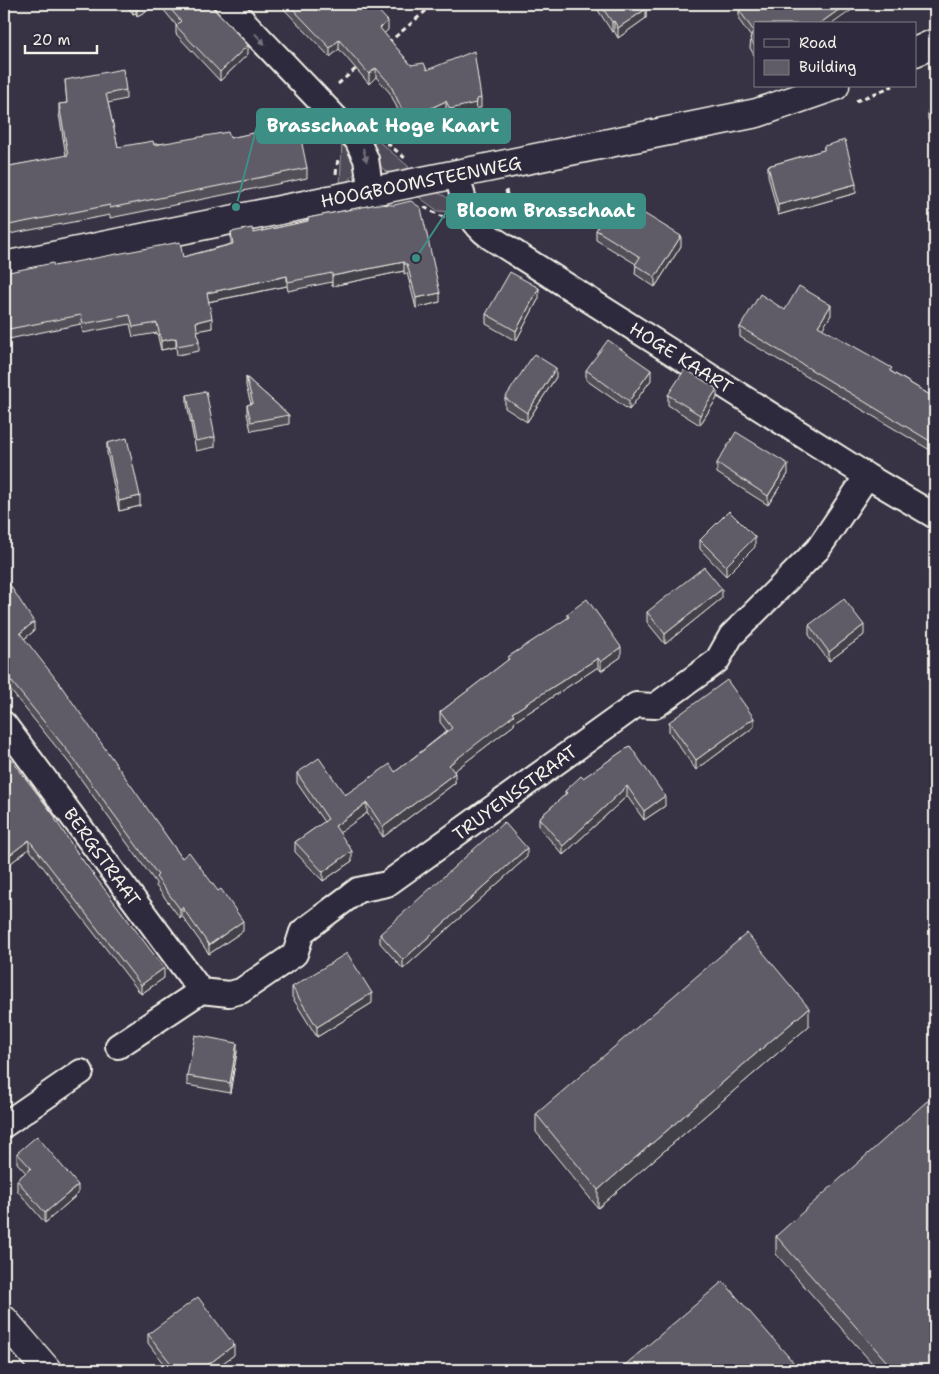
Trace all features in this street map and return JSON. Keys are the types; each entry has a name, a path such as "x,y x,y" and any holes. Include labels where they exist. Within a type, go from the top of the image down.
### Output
{"street":[{"path":"227,4 363,147 371,193"},
{"path":"916,52 935,43"},
{"name":"HOOGBOOMSTEENWEG","path":"4,266 371,193 756,113 829,88"},
{"name":"HOGE KAART","path":"457,175 468,216 475,226 490,237 867,476 935,516"},
{"name":"TRUYENSSTRAAT","path":"200,991 229,994 241,990 295,954 302,932 358,890 387,884 636,705 654,706 717,661 731,636 818,549 867,476"},
{"name":"BERGSTRAAT","path":"4,724 200,991"},
{"path":"118,1046 200,991"},
{"path":"4,1125 81,1072"},
{"path":"4,1320 47,1370"}],"path":[{"path":"382,47 434,4"},
{"path":"318,101 360,66"},
{"path":"336,200 333,187 339,154 338,131 343,125"},
{"path":"385,141 408,160"},
{"path":"416,202 441,218 451,220 468,216"}],"shaded area":[{"path":"377,140 408,166 409,172 393,173 383,169 373,145"},
{"path":"342,141 351,153 356,165 353,176 348,182 340,186"},
{"path":"434,192 448,199 455,212 438,211 416,195"}],"building":[{"path":"166,4 209,4 248,45 220,72 176,26 181,21"},
{"path":"288,4 372,4 388,21 380,28 411,65 424,63 427,70 474,51 481,98 477,99 476,103 450,109 446,101 406,118 390,84 376,68 369,74 339,40 330,48"},
{"path":"600,4 643,4 646,9 618,28"},
{"path":"748,4 847,4 822,22 754,22 754,45 750,39 753,30 739,10"},
{"path":"123,69 126,90 106,94 118,147 153,141 154,145 228,132 230,138 276,128 275,119 296,115 307,168 110,208 110,205 4,226 4,167 68,155 59,104 67,103 65,80"},
{"path":"932,106 935,109 935,124 928,110"},
{"path":"845,140 856,184 778,205 768,166 824,150 824,146"},
{"path":"617,197 681,236 655,277 635,265 640,257 596,230"},
{"path":"411,201 421,208 440,293 416,298 407,264 404,264 404,262 332,276 332,273 288,282 287,276 207,293 212,318 196,322 199,342 177,346 176,338 161,341 157,323 133,327 130,315 83,324 81,315 4,330 4,273 53,263 54,266 180,242 183,257 233,244 231,232 252,228 253,233 308,221 308,218 377,204 394,205"},
{"path":"510,272 539,288 516,331 486,314"},
{"path":"799,286 831,305 818,326 892,368 890,371 935,398 935,444 740,327 760,294 785,310"},
{"path":"608,340 651,370 629,401 586,370"},
{"path":"534,354 556,368 527,413 505,398"},
{"path":"685,369 717,389 700,415 668,395"},
{"path":"246,377 289,415 251,422 247,405 253,403"},
{"path":"206,391 215,437 196,441 187,395"},
{"path":"736,432 788,464 768,496 717,463"},
{"path":"127,438 140,496 119,501 107,443"},
{"path":"729,511 755,537 726,566 700,540"},
{"path":"704,567 722,589 665,634 647,612"},
{"path":"4,576 34,622 20,633 59,683 182,858 189,852 218,891 221,889 243,921 209,945 182,907 180,909 156,877 158,875 70,754 7,676 9,675 4,667"},
{"path":"587,599 621,647 601,662 598,658 512,713 514,715 449,765 455,773 383,827 367,803 335,826 352,851 323,872 295,842 328,819 297,773 319,758 345,795 390,764 395,772 452,728 440,712 509,659 508,657 569,617 567,614"},
{"path":"844,599 864,625 829,652 809,625"},
{"path":"727,680 754,718 696,760 669,722"},
{"path":"630,746 665,796 644,811 627,786 563,846 539,818 567,793 565,791 581,776 583,778"},
{"path":"4,750 56,818 78,854 164,968 141,985 29,840 7,857 4,852"},
{"path":"504,822 527,848 403,960 380,934"},
{"path":"747,933 809,1008 598,1190 536,1114"},
{"path":"347,953 372,993 317,1027 292,987"},
{"path":"195,1035 237,1043 230,1083 187,1076"},
{"path":"935,1094 935,1370 894,1370 776,1236"},
{"path":"37,1136 78,1185 45,1213 17,1180 31,1168 17,1153"},
{"path":"723,1281 800,1370 619,1370"},
{"path":"198,1297 234,1345 201,1370 176,1370 148,1334"}],"place":[{"name":"Brasschaat Hoge Kaart","path":"236,207"},
{"name":"Bloom Brasschaat","path":"416,258"}]}
